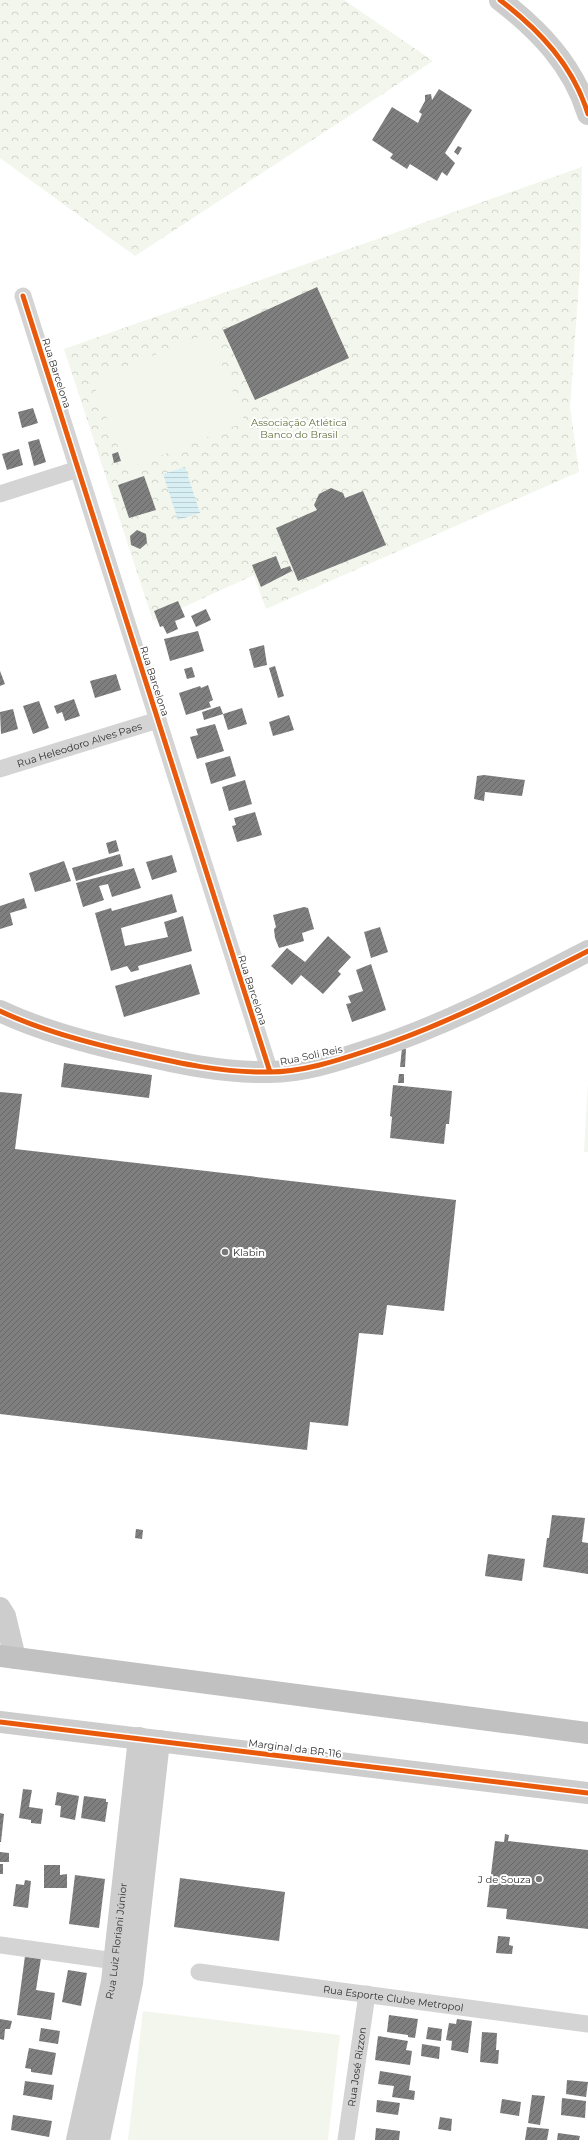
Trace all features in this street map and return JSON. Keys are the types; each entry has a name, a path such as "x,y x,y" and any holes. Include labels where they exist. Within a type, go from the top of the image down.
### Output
{"highway":[{"path":"8,1657 588,1733"}],"street":[{"path":"500,0 521,16 546,40 574,82 588,114"},
{"name":"Rua Barcelona","path":"23,296 270,1072"},
{"path":"0,494 78,469"},
{"name":"Rua Heleodoro Alves Paes","path":"0,769 158,720"},
{"name":"Rua Soli Reis","path":"0,1011 34,1025 122,1050 207,1068 270,1072 318,1065 403,1039 496,998 588,951"},
{"path":"0,1608 5,1616 8,1657"},
{"name":"Marginal da BR-116","path":"0,1722 588,1793"},
{"name":"Rua Luiz Floriani Júnior","path":"77,2140 107,2007 149,1740"},
{"name":"Rua Luiz Floriani Júnior","path":"98,2140 132,1983 149,1740"},
{"path":"0,1945 115,1961"},
{"name":"Rua Esporte Clube Metropol","path":"199,1972 588,2024"},
{"name":"Rua José Rizzon","path":"346,2140 367,1994"}],"green space":[{"path":"0,0 344,0 433,61 135,256 0,158"},
{"name":"Associação Atlética Banco do Brasil","path":"582,167 580,269 570,407 579,472 266,609 254,575 153,621 64,349"},
{"path":"209,333 245,422 127,469 92,380"},
{"path":"588,1083 588,1152 584,1152"},
{"path":"143,2011 340,2035 328,2140 128,2140"}],"water":[{"path":"185,467 200,513 178,520 163,474"}],"building":[{"path":"439,89 472,110 445,153 455,163 447,176 442,172 437,181 410,164 407,169 390,158 393,154 372,140 392,107 418,123 422,114 419,112 425,101 425,95 431,94 432,100"},
{"path":"458,146 462,148 458,155 454,152"},
{"path":"317,287 349,358 255,400 223,330"},
{"path":"33,408 38,423 22,428 18,412"},
{"path":"39,439 46,462 34,466 28,442"},
{"path":"19,449 23,465 7,470 2,454"},
{"path":"118,452 121,461 114,463 112,454"},
{"path":"144,476 156,510 129,518 118,485"},
{"path":"331,488 343,493 345,498 363,491 386,545 298,581 276,528 317,510 314,505 319,494"},
{"path":"137,530 146,534 147,543 140,549 131,545 130,536"},
{"path":"276,556 281,569 290,566 292,571 261,587 252,565"},
{"path":"178,601 185,617 175,621 178,629 167,634 163,626 160,627 154,611"},
{"path":"206,609 211,620 196,627 191,616"},
{"path":"198,631 204,651 170,661 164,639"},
{"path":"264,645 267,665 254,668 249,649"},
{"path":"275,666 284,696 278,698 269,668"},
{"path":"192,667 195,677 187,679 184,669"},
{"path":"0,671 5,684 0,686"},
{"path":"116,674 121,690 95,698 90,681"},
{"path":"208,685 213,700 209,702 211,707 186,715 179,693"},
{"path":"74,699 80,716 65,721 62,712 57,714 54,706"},
{"path":"39,701 49,728 33,734 23,706"},
{"path":"220,706 223,714 204,720 202,712"},
{"path":"242,708 247,724 228,730 223,714"},
{"path":"13,709 18,729 1,734 0,712"},
{"path":"289,715 294,730 273,736 269,722"},
{"path":"215,724 224,751 197,759 190,737 198,735 196,729"},
{"path":"230,756 236,776 211,784 205,763"},
{"path":"484,775 525,780 522,796 485,792 484,801 474,799 477,776"},
{"path":"245,780 252,804 229,811 222,787"},
{"path":"255,812 262,835 237,842 232,826 236,825 234,818"},
{"path":"116,840 119,851 109,854 106,843"},
{"path":"120,854 123,866 76,881 72,868"},
{"path":"172,855 177,872 152,880 146,862"},
{"path":"64,861 71,881 35,892 29,873"},
{"path":"134,868 141,888 112,897 108,884 99,886 104,900 83,907 76,883"},
{"path":"172,894 177,912 121,928 125,946 168,937 164,922 183,916 192,951 138,966 139,970 131,972 127,966 111,971 95,913 111,908 112,911"},
{"path":"24,898 27,908 10,913 13,925 0,929 0,906"},
{"path":"304,907 308,908 314,929 302,933 304,941 279,948 275,938 274,929 276,927 273,915"},
{"path":"380,927 388,952 371,958 364,932"},
{"path":"328,936 351,957 338,971 341,974 323,994 301,975 292,985 271,966 287,948 305,962"},
{"path":"191,964 200,994 124,1017 115,986"},
{"path":"371,964 386,1010 352,1022 346,1004 351,1003 348,996 363,991 356,970"},
{"path":"402,1048 406,1049 405,1067 400,1067"},
{"path":"64,1063 152,1075 149,1098 61,1087"},
{"path":"399,1074 404,1074 404,1083 398,1083"},
{"path":"393,1085 452,1091 449,1124 446,1124 444,1144 390,1138 392,1117 390,1116"},
{"name":"Klabin","path":"0,1092 22,1094 15,1149 456,1200 444,1311 387,1305 383,1335 359,1333 348,1426 310,1422 307,1450 0,1414"},
{"path":"552,1515 585,1518 582,1542 588,1543 588,1574 543,1567"},
{"path":"136,1529 143,1530 142,1539 135,1538"},
{"path":"488,1554 525,1559 522,1581 485,1576"},
{"path":"23,1789 32,1790 29,1807 43,1809 41,1824 31,1823 31,1820 19,1818"},
{"path":"57,1792 79,1796 75,1820 60,1817 61,1806 55,1805"},
{"path":"84,1796 106,1799 106,1802 108,1802 105,1822 81,1818"},
{"path":"0,1813 4,1814 1,1842 0,1842"},
{"name":"J de Souza","path":"505,1834 509,1835 508,1841 588,1850 588,1929 506,1919 507,1909 487,1907 495,1841 504,1842"},
{"path":"0,1852 9,1853 9,1862 0,1862"},
{"path":"0,1864 3,1864 3,1874 0,1874"},
{"path":"44,1865 60,1865 60,1875 67,1874 67,1888 44,1888"},
{"path":"75,1875 105,1879 99,1928 69,1924"},
{"path":"180,1878 285,1892 279,1941 174,1927"},
{"path":"25,1880 31,1881 28,1908 13,1906 16,1884 24,1885"},
{"path":"498,1936 510,1937 509,1945 513,1946 512,1954 496,1953"},
{"path":"25,1956 41,1958 36,1990 55,1993 51,2020 17,2015"},
{"path":"68,1970 87,1973 81,2006 62,2002"},
{"path":"389,2015 418,2019 415,2038 408,2037 408,2035 387,2032"},
{"path":"0,2019 12,2021 10,2029 5,2029 4,2040 0,2039"},
{"path":"457,2019 472,2021 468,2053 451,2050 452,2041 446,2040 449,2023 456,2024"},
{"path":"428,2027 442,2029 441,2041 426,2039"},
{"path":"41,2028 60,2031 58,2044 39,2041"},
{"path":"482,2032 497,2033 496,2050 499,2050 498,2064 480,2062"},
{"path":"378,2036 408,2041 406,2050 412,2051 410,2065 375,2060"},
{"path":"422,2044 440,2047 439,2059 421,2056"},
{"path":"29,2048 56,2053 52,2075 31,2072 31,2069 25,2068"},
{"path":"380,2071 411,2076 409,2090 415,2091 414,2100 392,2097 394,2086 378,2084"},
{"path":"567,2080 588,2082 586,2097 566,2094"},
{"path":"25,2081 54,2085 52,2100 23,2095"},
{"path":"532,2095 545,2096 540,2125 528,2123"},
{"path":"562,2098 586,2101 585,2118 561,2115"},
{"path":"502,2099 521,2102 519,2116 500,2113"},
{"path":"377,2100 400,2103 398,2115 376,2112"},
{"path":"13,2115 52,2121 49,2137 11,2130"},
{"path":"440,2117 452,2119 451,2131 438,2129"},
{"path":"527,2127 549,2129 547,2140 525,2140"},
{"path":"376,2128 400,2131 399,2140 375,2140"},
{"path":"558,2133 580,2136 579,2140 557,2140"}],"cycle path":[{"path":"500,0 541,36 564,64 582,96 588,114"},
{"path":"23,296 270,1072"},
{"path":"0,1011 32,1025 66,1036 167,1060 201,1067 235,1071 281,1072 306,1068 355,1055 423,1030 479,1006 588,951"},
{"path":"0,1722 588,1793"}],"place":[{"name":"Klabin","path":"225,1252"},
{"name":"J de Souza","path":"539,1879"}]}
